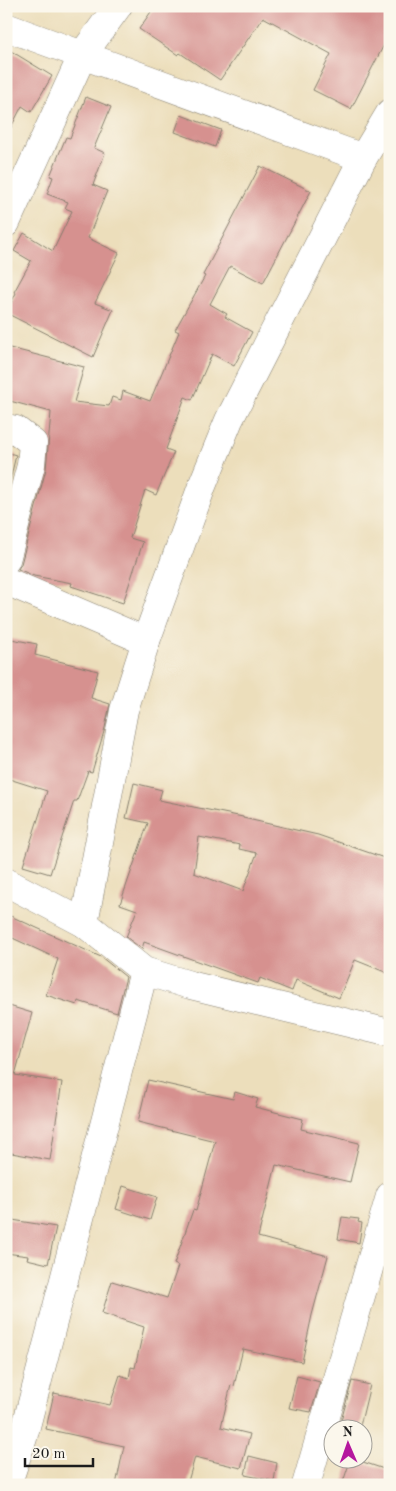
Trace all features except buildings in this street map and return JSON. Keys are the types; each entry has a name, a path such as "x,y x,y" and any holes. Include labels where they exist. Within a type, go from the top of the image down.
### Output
{"street":[{"path":"6,223 83,54 118,6"},
{"path":"6,27 363,158"},
{"path":"84,923 124,710 146,641 202,486 229,420 363,158 390,113"},
{"path":"6,428 16,430 33,443 30,465 6,560"},
{"path":"6,581 146,641"},
{"path":"6,882 84,923 144,971 190,985 390,1033"},
{"path":"7,1485 23,1438 144,971"},
{"path":"306,1485 390,1196"}]}
